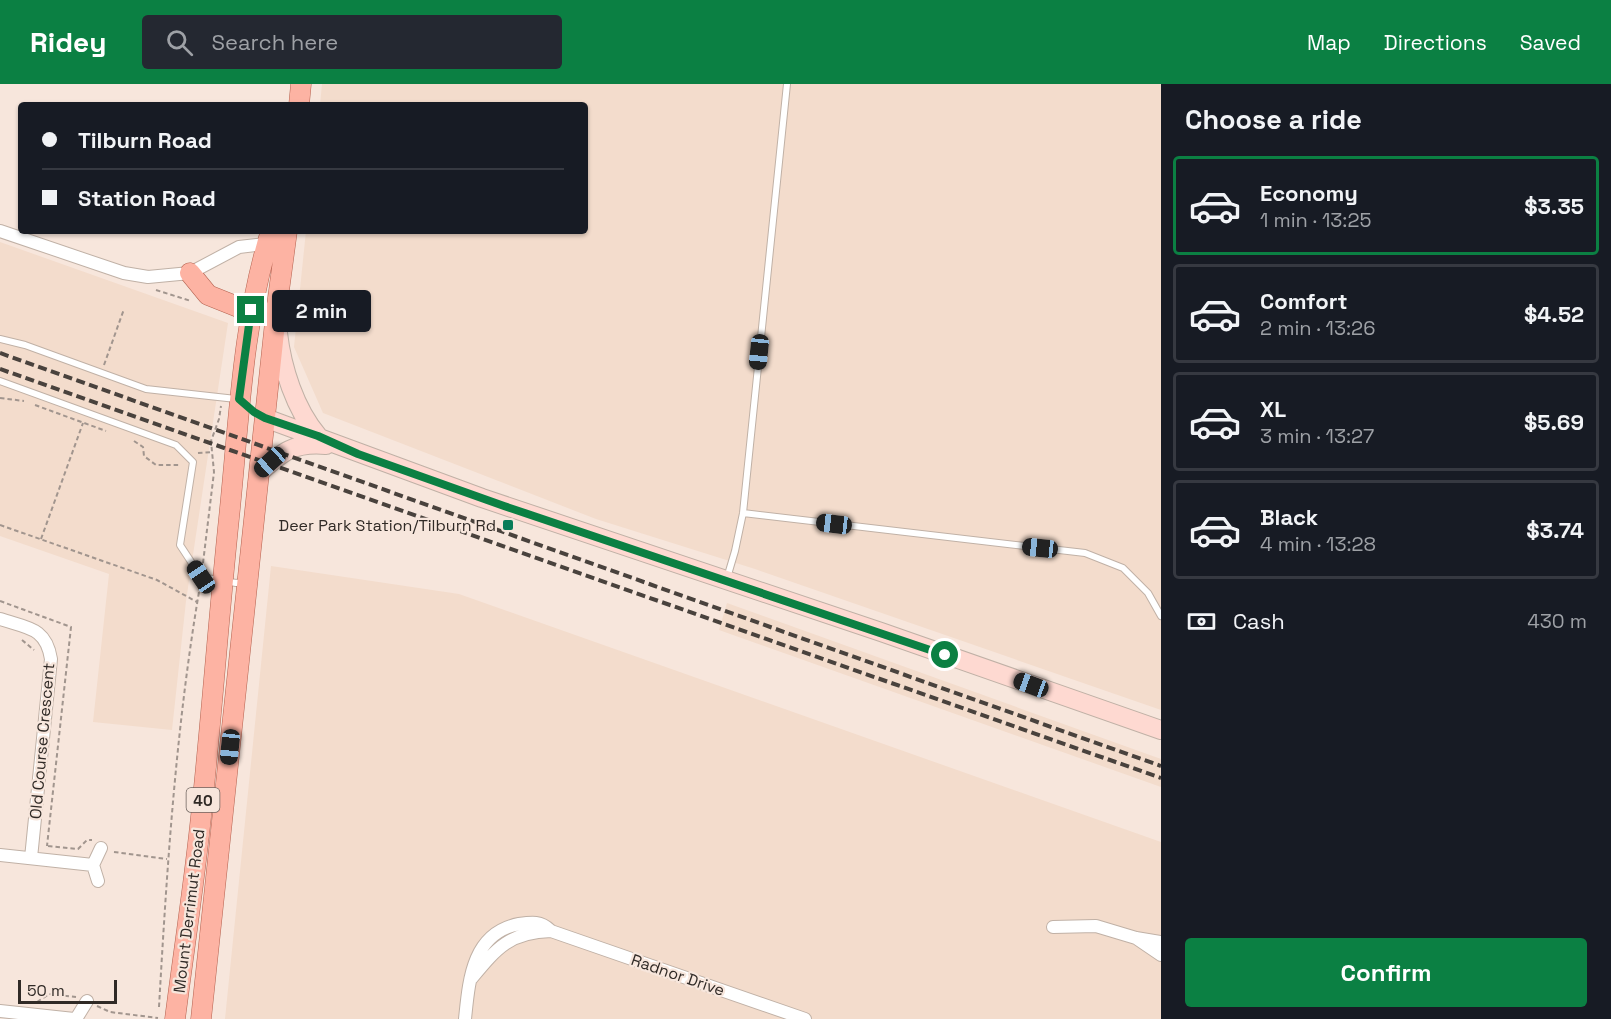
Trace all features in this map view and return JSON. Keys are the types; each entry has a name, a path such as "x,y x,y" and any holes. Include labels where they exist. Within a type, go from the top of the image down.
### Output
{"main road":[{"path":"299,102 301,84"},
{"name":"40","path":"236,446 239,399 251,310 278,237"},
{"name":"40","path":"259,473 276,313 278,237"},
{"path":"190,273 208,295 238,307 276,313"},
{"path":"239,399 265,418"},
{"path":"236,446 252,420 265,418"},
{"name":"Mount Derrimut Road","path":"164,1019 202,809 236,446"},
{"name":"Mount Derrimut Road","path":"201,1019 259,473"},
{"path":"214,676 237,679"}],"street":[{"path":"0,231 130,274 159,276 190,273 239,247 278,237"},
{"path":"276,313 280,354 304,415 318,436"},
{"path":"265,418 482,498 881,632 1161,730"},
{"path":"259,473 290,448 306,444 343,447"},
{"name":"Old Course Crescent","path":"0,619 38,633 45,638 51,659 31,858"},
{"path":"98,881 93,865 103,845"},
{"path":"0,855 93,865"},
{"name":"Radnor Drive","path":"465,1019 472,967 481,948 495,935 512,926 531,922 544,925 551,931 805,1019"},
{"path":"1053,927 1095,926 1136,938 1161,942"},
{"path":"1136,938 1161,955"},
{"path":"0,1011 75,1019 86,1001"}],"lane":[{"path":"726,581 743,513 787,84"},
{"path":"0,339 25,345 146,389 239,399"},
{"path":"0,381 176,445 193,462 180,545 201,577 236,584 244,581 250,548"},
{"path":"743,513 1085,553 1123,568 1148,593 1161,616"}],"path":[{"path":"101,373 124,309"},
{"path":"0,398 24,401"},
{"path":"35,405 114,434"},
{"path":"41,539 83,423"},
{"path":"159,1007 167,859 186,674 214,472 211,441 215,430"},
{"path":"135,441 143,447 144,456 156,465 181,466 189,458 199,453 213,452"},
{"path":"0,525 157,580 197,602"},
{"path":"21,639 31,645 36,653"},
{"path":"32,845 78,849 87,840 103,845 114,852 167,859"},
{"path":"28,1001 38,1002 48,994 86,1001 110,1012 164,1019"}],"shaded area":[{"path":"322,84 1161,84 1161,710 755,569 596,519 323,413 294,347 306,234 588,234 588,102 320,102"},
{"path":"0,242 228,323 186,601 172,730 93,722 109,574 0,536"},
{"path":"271,566 459,594 1161,842 1161,1019 225,1019"},
{"path":"727,603 1161,759 1161,787 719,630"}],"railway":[{"path":"0,353 1161,766"},
{"path":"0,369 1161,778"}],"place":[{"name":"Deer Park Station/Tilburn Rd","path":"508,525"}],"route":[{"path":"251,310 239,399 265,418 482,498 945,655"}]}
